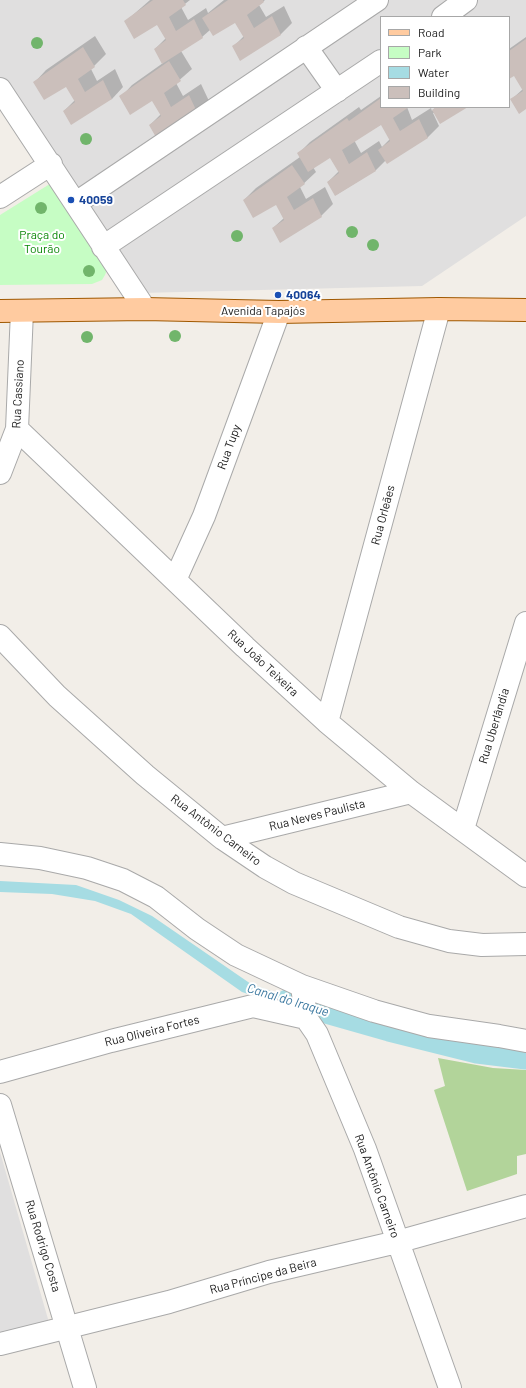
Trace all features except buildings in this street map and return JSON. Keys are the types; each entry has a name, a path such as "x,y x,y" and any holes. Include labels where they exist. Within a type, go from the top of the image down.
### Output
{"main road":[{"name":"Avenida Tapajós","path":"0,311 145,309 279,312 439,309 526,310"}],"street":[{"path":"76,203 377,0"},
{"path":"444,16 466,0"},
{"path":"306,47 337,91"},
{"path":"103,246 380,62"},
{"path":"0,89 51,164 145,309"},
{"path":"0,197 51,164"},
{"name":"Rua Orleães","path":"327,722 439,309"},
{"name":"Rua Cassiano","path":"0,473 17,429 22,311"},
{"name":"Rua Tupy","path":"175,580 204,516 279,312"},
{"name":"Rua João Teixeira","path":"17,429 245,647 327,722 411,792 526,876"},
{"name":"Rua Uberlândia","path":"463,829 526,623"},
{"name":"Rua Antônio Carneiro","path":"0,636 57,696 145,775 222,838 265,867 294,883 399,927 449,942 482,946 526,944"},
{"name":"Rua Neves Paulista","path":"222,838 411,792"},
{"path":"0,854 40,858 87,868 123,880 156,898 197,929 236,955 302,986 374,1011 429,1026 526,1041"},
{"name":"Rua Antônio Carneiro","path":"302,986 311,1026 364,1149 450,1388"},
{"name":"Rua Oliveira Fortes","path":"0,1072 112,1041 254,1006 311,1026"},
{"name":"Rua Rodrigo Costa","path":"0,1105 85,1388"},
{"name":"Rua Príncipe da Beira","path":"0,1344 168,1302 269,1272 397,1242 526,1206"}],"shaded area":[{"path":"0,0 526,0 526,216 422,286 140,293 0,79"},
{"path":"0,1152 52,1333 0,1349"}],"green space":[{"name":"Praça do Tourão","path":"53,182 107,270 105,275 102,280 92,284 0,285 0,215"},
{"path":"438,1058 493,1068 526,1070 526,1154 517,1156 517,1174 467,1191 434,1090 445,1086"}],"water":[{"path":"0,881 76,885 119,900 152,916 251,984 297,1000 295,1010 242,992 131,914 95,901 52,894 0,892"}],"waterway":[{"name":"Canal do Iraque","path":"287,1001 389,1030 477,1052 526,1058"}],"place":[{"name":"40059","path":"71,200"},
{"name":"40064","path":"278,295"}]}
